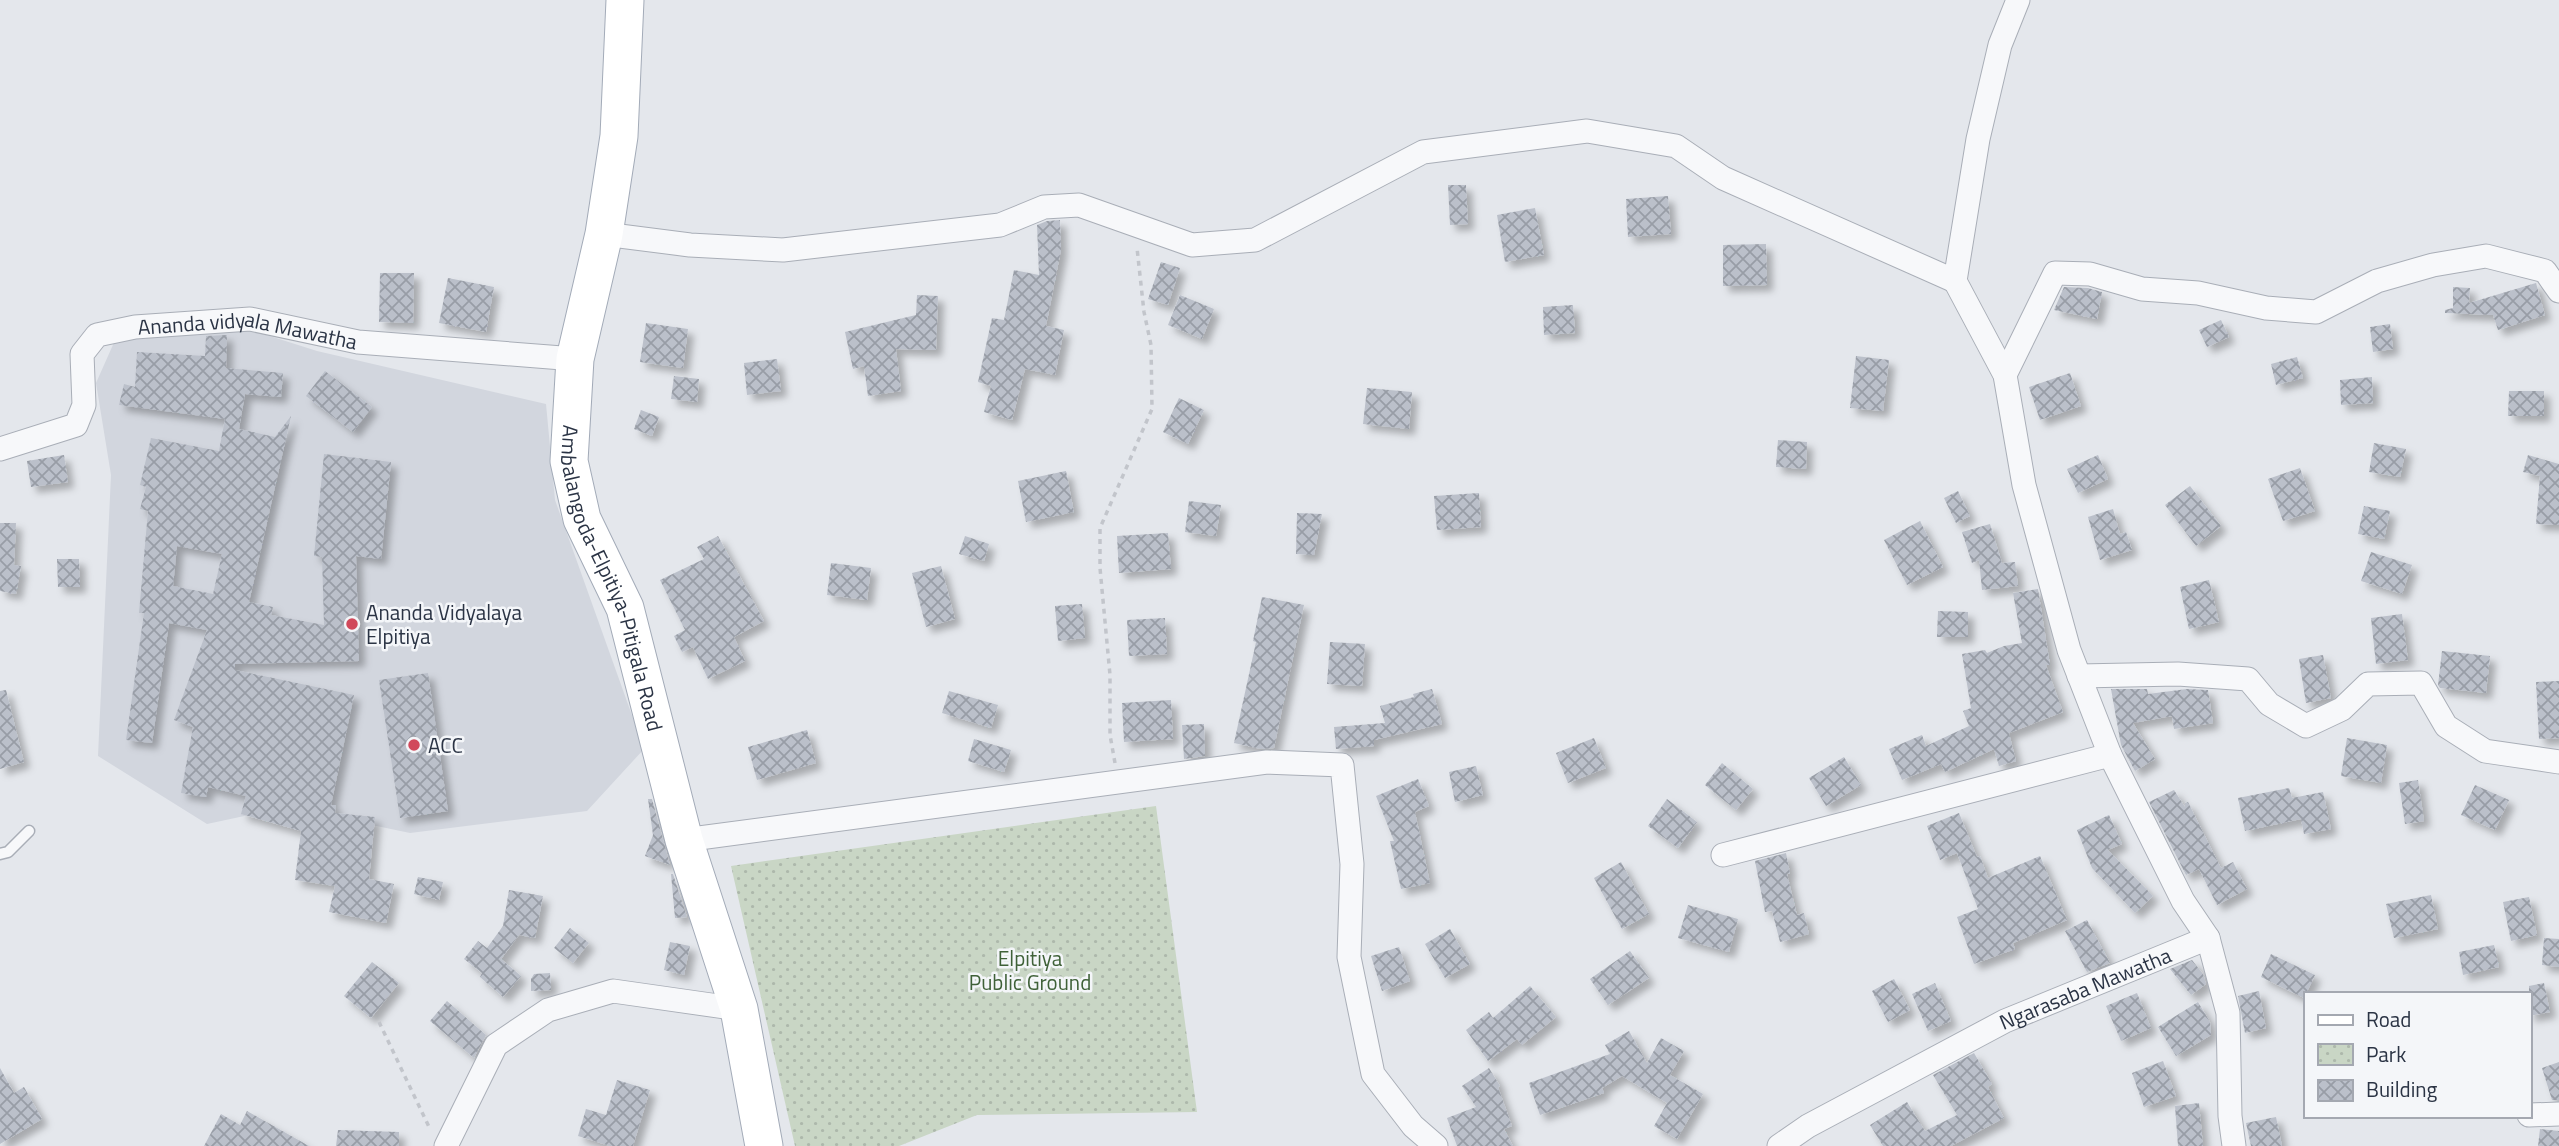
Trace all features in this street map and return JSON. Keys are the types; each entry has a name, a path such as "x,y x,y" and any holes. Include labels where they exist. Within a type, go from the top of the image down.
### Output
{"main road":[{"name":"Ambalangoda-Elpitiya-Pitigala Road","path":"625,0 619,136 604,234 575,359 569,461 582,519 625,608 684,840 739,1009 764,1146"}],"street":[{"path":"2018,0 2000,45 1978,139 1955,281 2005,374 2024,485 2069,650 2079,676 2110,755 2183,901 2208,937 2228,1013 2230,1116 2234,1146"},
{"path":"604,234 690,245 783,250 1000,225 1044,207 1079,205 1192,245 1255,240 1423,152 1587,131 1676,146 1723,178 1955,281"},
{"path":"2005,374 2055,272 2090,274 2143,289 2198,293 2266,308 2316,312 2377,281 2433,265 2486,256 2545,271 2559,290"},
{"name":"Ananda vidyala Mawatha","path":"0,449 76,425 85,405 82,354 97,335 135,327 250,319 358,342 575,359"},
{"path":"2079,676 2178,674 2248,679 2269,704 2306,726 2342,709 2368,684 2421,683 2446,726 2485,751 2559,762"},
{"path":"1723,856 2110,755"},
{"path":"684,840 1267,762 1342,765 1352,864 1349,957 1373,1074 1413,1126 1436,1146"},
{"name":"Ngarasaba Mawatha","path":"1779,1146 1808,1126 2005,1021 2208,937"},
{"path":"440,1140 496,1045 548,1010 613,991 739,1009"},
{"path":"2531,1115 2559,1114"}],"lane":[{"path":"0,854 8,852 29,831"}],"path":[{"path":"1118,782 1110,735 1110,675 1100,568 1100,528 1152,409 1151,345 1144,312 1134,225"},
{"path":"379,1022 440,1140"}],"shaded area":[{"name":"Ananda Vidyalaya Elpitiya","path":"238,326 317,351 546,404 555,500 644,749 587,811 410,833 286,807 207,824 98,756 111,475 96,383 116,338"}],"green space":[{"name":"Elpitiya Public Ground","path":"1156,806 1197,1112 977,1115 899,1146 795,1146 731,866"}],"building":[{"path":"1448,185 1466,185 1468,224 1450,225"},
{"path":"1668,196 1671,234 1628,237 1626,199"},
{"path":"1535,208 1544,255 1505,262 1497,215"},
{"path":"1060,220 1061,250 1046,326 1064,330 1055,375 1025,369 1012,420 984,412 991,386 978,382 992,318 1004,320 1014,270 1039,275 1037,225"},
{"path":"1766,244 1767,285 1723,286 1723,245"},
{"path":"1161,262 1180,268 1168,305 1148,299"},
{"path":"380,273 414,273 413,323 379,322"},
{"path":"448,278 494,287 486,332 439,323"},
{"path":"2536,283 2545,315 2498,330 2493,315 2445,313 2445,310 2453,308 2453,287 2470,288 2469,303"},
{"path":"2064,287 2088,288 2102,292 2097,319 2054,310"},
{"path":"917,295 938,296 936,350 896,349 901,391 868,396 864,366 853,369 845,332 916,315"},
{"path":"1180,295 1214,309 1202,339 1168,325"},
{"path":"1573,305 1575,333 1544,335 1543,307"},
{"path":"2221,320 2229,337 2207,347 2199,330"},
{"path":"646,323 688,329 683,368 640,362"},
{"path":"2390,324 2393,349 2373,352 2370,327"},
{"path":"227,335 226,368 283,373 281,397 245,394 239,429 275,437 291,416 249,602 273,607 271,615 324,625 322,557 314,556 324,454 391,462 381,559 356,556 359,661 235,664 235,670 354,695 331,805 336,805 335,813 375,817 369,879 394,884 386,923 329,912 335,886 295,880 301,831 241,814 246,796 208,787 206,797 181,793 193,727 174,720 207,630 169,623 152,743 126,740 144,613 139,613 148,511 140,509 146,487 140,485 151,438 219,451 225,419 119,405 124,384 135,387 137,352 205,356 206,336","holes":["177,546 222,554 213,594 173,586"]},
{"path":"1856,356 1889,360 1883,411 1850,408"},
{"path":"2297,357 2303,378 2276,385 2271,364"},
{"path":"777,359 781,391 747,395 744,363"},
{"path":"325,371 372,407 353,432 306,396"},
{"path":"2070,373 2081,406 2040,420 2029,387"},
{"path":"674,376 699,379 697,402 671,399"},
{"path":"2372,377 2373,403 2341,405 2340,380"},
{"path":"1367,388 1412,392 1409,429 1363,424"},
{"path":"2509,391 2544,391 2544,416 2508,416"},
{"path":"1179,398 1204,410 1188,444 1163,432"},
{"path":"641,410 659,417 652,436 634,429"},
{"path":"1778,440 1807,442 1806,469 1776,467"},
{"path":"2374,443 2406,449 2400,477 2369,472"},
{"path":"64,455 68,482 31,487 27,461"},
{"path":"2098,455 2108,479 2078,493 2067,469"},
{"path":"2528,455 2559,464 2559,525 2536,524 2540,476 2523,472"},
{"path":"2300,468 2315,511 2283,521 2268,479"},
{"path":"1066,471 1074,512 1026,522 1018,481"},
{"path":"2190,486 2221,526 2196,546 2165,505"},
{"path":"1958,491 1970,516 1956,523 1944,498"},
{"path":"1479,493 1481,527 1437,530 1434,496"},
{"path":"1189,501 1221,505 1216,536 1185,532"},
{"path":"2364,506 2390,511 2384,539 2358,534"},
{"path":"2113,509 2120,534 2126,532 2132,550 2100,560 2088,517"},
{"path":"1297,513 1322,514 1314,555 1296,554"},
{"path":"1920,521 1943,567 1907,585 1884,540"},
{"path":"0,523 16,523 14,565 21,566 16,594 0,591"},
{"path":"1990,524 2002,563 2015,562 2018,586 1982,590 1979,560 1972,563 1962,532"},
{"path":"1168,533 1171,569 1119,573 1117,536"},
{"path":"718,536 764,621 734,637 745,661 708,679 693,647 682,652 674,636 685,630 660,580 704,559 697,547"},
{"path":"965,536 989,544 984,561 959,554"},
{"path":"2371,552 2412,565 2402,594 2361,581"},
{"path":"57,559 79,559 80,587 58,587"},
{"path":"831,563 871,568 867,600 827,595"},
{"path":"941,566 955,619 926,627 912,573"},
{"path":"2209,580 2219,622 2189,629 2180,587"},
{"path":"2038,589 2050,665 2046,665 2063,712 2009,733 2016,761 1999,766 1994,749 1945,772 1941,764 1902,780 1889,749 1922,735 1926,746 1969,726 1963,711 1971,708 1962,654 1985,650 1987,653 2022,643 2013,593"},
{"path":"1262,597 1304,605 1274,748 1261,749 1234,743 1256,642 1253,641"},
{"path":"1082,604 1085,638 1058,641 1055,606"},
{"path":"1938,611 1968,612 1968,637 1937,637"},
{"path":"2402,614 2408,660 2376,664 2371,618"},
{"path":"1165,618 1167,654 1129,656 1127,620"},
{"path":"1330,642 1365,644 1362,686 1327,684"},
{"path":"2442,651 2490,656 2486,693 2440,688 2438,685"},
{"path":"2323,655 2331,698 2306,703 2299,659"},
{"name":"ACC","path":"428,673 448,811 400,818 379,680"},
{"path":"2559,681 2559,738 2539,739 2536,682"},
{"path":"1432,689 1442,724 1374,740 1374,746 1336,749 1334,727 1385,723 1380,706"},
{"path":"2111,689 2147,689 2148,694 2187,689 2208,690 2213,723 2174,729 2172,716 2133,723 2155,759 2135,771 2121,745"},
{"path":"6,690 24,762 0,769 0,691"},
{"path":"949,691 998,705 991,728 942,713"},
{"path":"1171,700 1173,739 1124,742 1122,703"},
{"path":"1204,724 1205,756 1184,759 1182,725"},
{"path":"807,730 816,763 757,780 748,747"},
{"path":"1594,738 1606,768 1568,783 1556,753"},
{"path":"2347,738 2387,745 2381,783 2341,776"},
{"path":"974,739 1011,750 1004,772 968,761"},
{"path":"1844,757 1861,785 1826,806 1809,778"},
{"path":"1722,763 1753,789 1736,810 1705,785"},
{"path":"1476,766 1483,795 1455,802 1449,772"},
{"path":"1418,779 1429,806 1415,812 1430,883 1401,889 1390,841 1394,841 1376,796"},
{"path":"2418,780 2424,821 2405,824 2399,783"},
{"path":"2475,785 2509,800 2495,830 2461,815"},
{"path":"2289,788 2292,798 2323,792 2331,829 2304,834 2301,819 2245,831 2238,798"},
{"path":"2174,790 2185,807 2188,802 2221,868 2233,862 2247,889 2217,905 2199,869 2186,875 2149,802"},
{"path":"648,799 652,799 670,865 645,856 653,835"},
{"path":"1667,799 1697,822 1678,848 1648,826"},
{"path":"1959,813 1988,878 2040,856 2067,920 2013,943 2015,949 1974,964 1957,917 1978,909 1957,853 1940,860 1927,826"},
{"path":"2109,815 2122,844 2108,850 2153,896 2135,913 2092,868 2077,830"},
{"path":"1786,853 1790,873 1787,874 1797,915 1804,913 1809,934 1780,942 1772,911 1765,912 1755,861"},
{"path":"1621,862 1649,914 1622,929 1594,878"},
{"path":"673,874 687,917 675,918"},
{"path":"418,877 443,882 439,900 414,894"},
{"path":"509,890 543,896 535,938 519,935 501,959 521,976 503,997 480,977 482,973 464,959 478,941 487,948 503,926"},
{"path":"2431,895 2438,929 2394,938 2386,904"},
{"path":"2529,897 2537,935 2511,941 2503,902"},
{"path":"1688,905 1738,919 1729,952 1678,938"},
{"path":"2087,920 2110,963 2087,972 2065,931"},
{"path":"570,928 589,943 573,963 554,948"},
{"path":"1450,929 1470,964 1445,978 1425,944"},
{"path":"2544,938 2559,939 2559,967 2542,965"},
{"path":"670,942 690,946 684,975 664,970"},
{"path":"2494,945 2499,967 2463,975 2459,952"},
{"path":"1399,947 1410,981 1382,991 1371,956"},
{"path":"1630,951 1649,978 1608,1005 1590,979"},
{"path":"2271,954 2315,975 2307,992 2304,992 2304,998 2261,977"},
{"path":"2192,960 2203,974 2206,984 2191,995 2170,969"},
{"path":"372,962 399,983 371,1018 344,996"},
{"path":"550,973 551,990 531,991 534,974"},
{"path":"1894,979 1910,1010 1888,1022 1872,991"},
{"path":"1935,983 1951,1021 1928,1031 1912,994"},
{"path":"2544,983 2550,1012 2531,1016 2529,986"},
{"path":"1530,986 1556,1017 1522,1045 1517,1039 1488,1061 1466,1030 1489,1012 1493,1018"},
{"path":"2259,991 2266,1028 2245,1033 2238,996"},
{"path":"2137,993 2151,1028 2121,1041 2106,1006"},
{"path":"447,1001 486,1035 474,1058 430,1021"},
{"path":"2198,1002 2210,1022 2211,1035 2176,1056 2158,1027"},
{"path":"1629,1031 1647,1063 1661,1038 1684,1051 1670,1075 1703,1094 1677,1139 1654,1126 1667,1103 1622,1076 1602,1088 1604,1093 1540,1115 1529,1083 1610,1054 1605,1045"},
{"path":"1974,1053 1992,1084 1988,1087 2004,1118 1951,1146 1883,1146 1870,1125 1907,1102 1925,1131 1957,1115 1933,1075"},
{"path":"2163,1061 2176,1096 2144,1107 2132,1073"},
{"path":"2559,1062 2559,1100 2552,1100 2542,1068"},
{"path":"0,1068 14,1093 24,1087 42,1119 0,1144"},
{"path":"1489,1068 1500,1086 1498,1087 1512,1126 1504,1129 1513,1146 1457,1146 1447,1118 1476,1107 1462,1086"},
{"path":"617,1080 650,1090 633,1146 610,1146 578,1136 586,1109 606,1115"},
{"path":"2199,1103 2203,1146 2178,1146 2175,1106"},
{"path":"247,1111 309,1146 204,1146 221,1114 240,1125"},
{"path":"2276,1117 2282,1146 2251,1146 2246,1123"},
{"path":"2540,1129 2559,1131 2559,1146 2538,1146"},
{"path":"338,1130 399,1132 399,1146 336,1146"}],"place":[{"name":"Ananda Vidyalaya Elpitiya","path":"352,624"},
{"name":"ACC","path":"414,745"}]}
